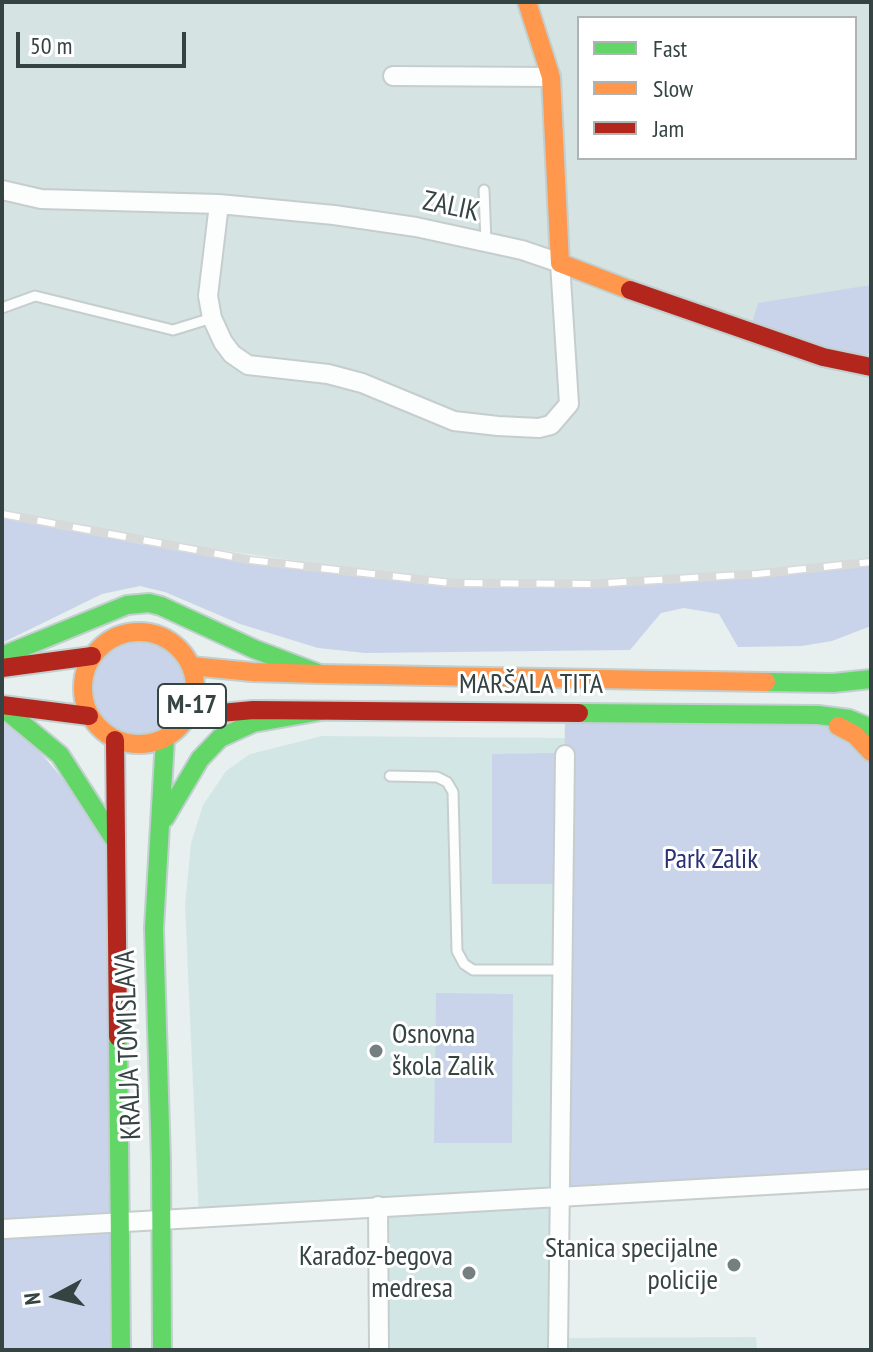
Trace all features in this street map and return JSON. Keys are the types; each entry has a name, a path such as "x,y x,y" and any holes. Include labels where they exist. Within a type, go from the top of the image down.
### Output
{"main road":[{"path":"529,4 551,77 560,263"},
{"name":"ZALIK","path":"560,263 689,312 823,357 871,367"},
{"path":"2,656 127,605 149,603 320,674"},
{"name":"M-17","path":"2,668 92,656 119,635 144,632 169,640 182,651 196,683 195,700 188,716 165,739 141,745 115,740"},
{"path":"92,656 82,686 84,701 89,716 115,740"},
{"path":"823,682 871,663"},
{"name":"MARŠALA TITA","path":"191,666 320,674 823,682 871,679"},
{"path":"2,706 63,710 89,716"},
{"path":"2,706 60,755 116,842"},
{"name":"MARŠALA TITA","path":"188,716 253,710 818,715 849,719 871,728"},
{"path":"159,829 200,759 220,738 253,723 321,711"},
{"path":"818,715 855,735 871,752"},
{"name":"KRALJA TOMISLAVA","path":"162,1350 154,928 165,739"},
{"name":"KRALJA TOMISLAVA","path":"115,740 121,1350"}],"street":[{"path":"393,76 551,77"},
{"name":"ZALIK","path":"2,190 41,199 219,204 389,223 522,250 560,263"},
{"path":"219,204 208,296 212,318 232,354 248,365 328,374 362,383 454,421 539,428 551,425 569,404 560,263"},
{"path":"558,1350 565,755"},
{"path":"4,1229 871,1179"},
{"path":"378,1206 379,1350"}],"lane":[{"path":"484,190 486,243"},
{"path":"2,308 35,296 173,330 212,318"},
{"path":"390,776 437,777 447,782 453,792 457,951 464,964 473,970 562,970"}],"shaded area":[{"path":"2,2 871,2 871,562 757,574 591,584 451,583 102,533 2,512"},
{"name":"Osnovna škola Zalik","path":"322,736 565,738 558,1338 756,1337 757,1350 379,1350 378,1207 199,1219 185,906 191,843 203,805 226,771 250,754"}],"green space":[{"path":"871,285 871,354 846,356 751,327 758,303"},
{"path":"2,517 151,546 306,570 449,587 590,588 871,566 871,626 832,641 802,646 738,647 719,614 684,608 661,613 630,650 365,653 318,648 240,624 165,592 140,586 102,594 2,643"},
{"path":"139,636 159,640 176,651 187,668 191,688 187,708 176,725 159,736 139,740 119,736 102,725 91,708 87,688 91,668 102,651 119,640"},
{"path":"2,707 116,842 121,1350 2,1350"},
{"name":"Park Zalik","path":"565,713 818,715 871,752 871,1179 560,1197"},
{"path":"555,753 555,884 492,884 492,754"},
{"path":"436,993 513,994 512,1143 434,1143"}],"railway":[{"path":"2,514 250,560 451,583 591,584 757,574 871,562"}],"traffic: fast":[{"path":"2,656 127,605 149,603 320,674"},
{"path":"766,682 833,683 871,679"},
{"path":"2,707 60,755 114,839"},
{"path":"165,818 200,759 220,738 253,723 321,711"},
{"path":"579,713 818,715 849,719 871,728"},
{"path":"162,1350 161,1161 154,928 165,739"},
{"path":"118,1037 121,1350"}],"traffic: slow":[{"path":"527,2 551,77 560,263 630,290"},
{"path":"139,632 161,636 179,648 191,666 195,688 191,710 179,728 161,740 139,744 117,740 99,728 87,710 83,688 87,666 99,648 117,636 139,632"},
{"path":"191,666 320,674 766,682"},
{"path":"838,726 855,735 871,752"}],"traffic: jam":[{"path":"630,290 823,357 871,367"},
{"path":"2,668 92,656"},
{"path":"2,705 89,716"},
{"path":"188,716 253,710 579,713"},
{"path":"115,740 118,1037"}],"place":[{"name":"Osnovna škola Zalik","path":"376,1051"},
{"name":"Stanica specijalne policije","path":"734,1265"},
{"name":"Karađoz-begova medresa","path":"469,1273"}]}
